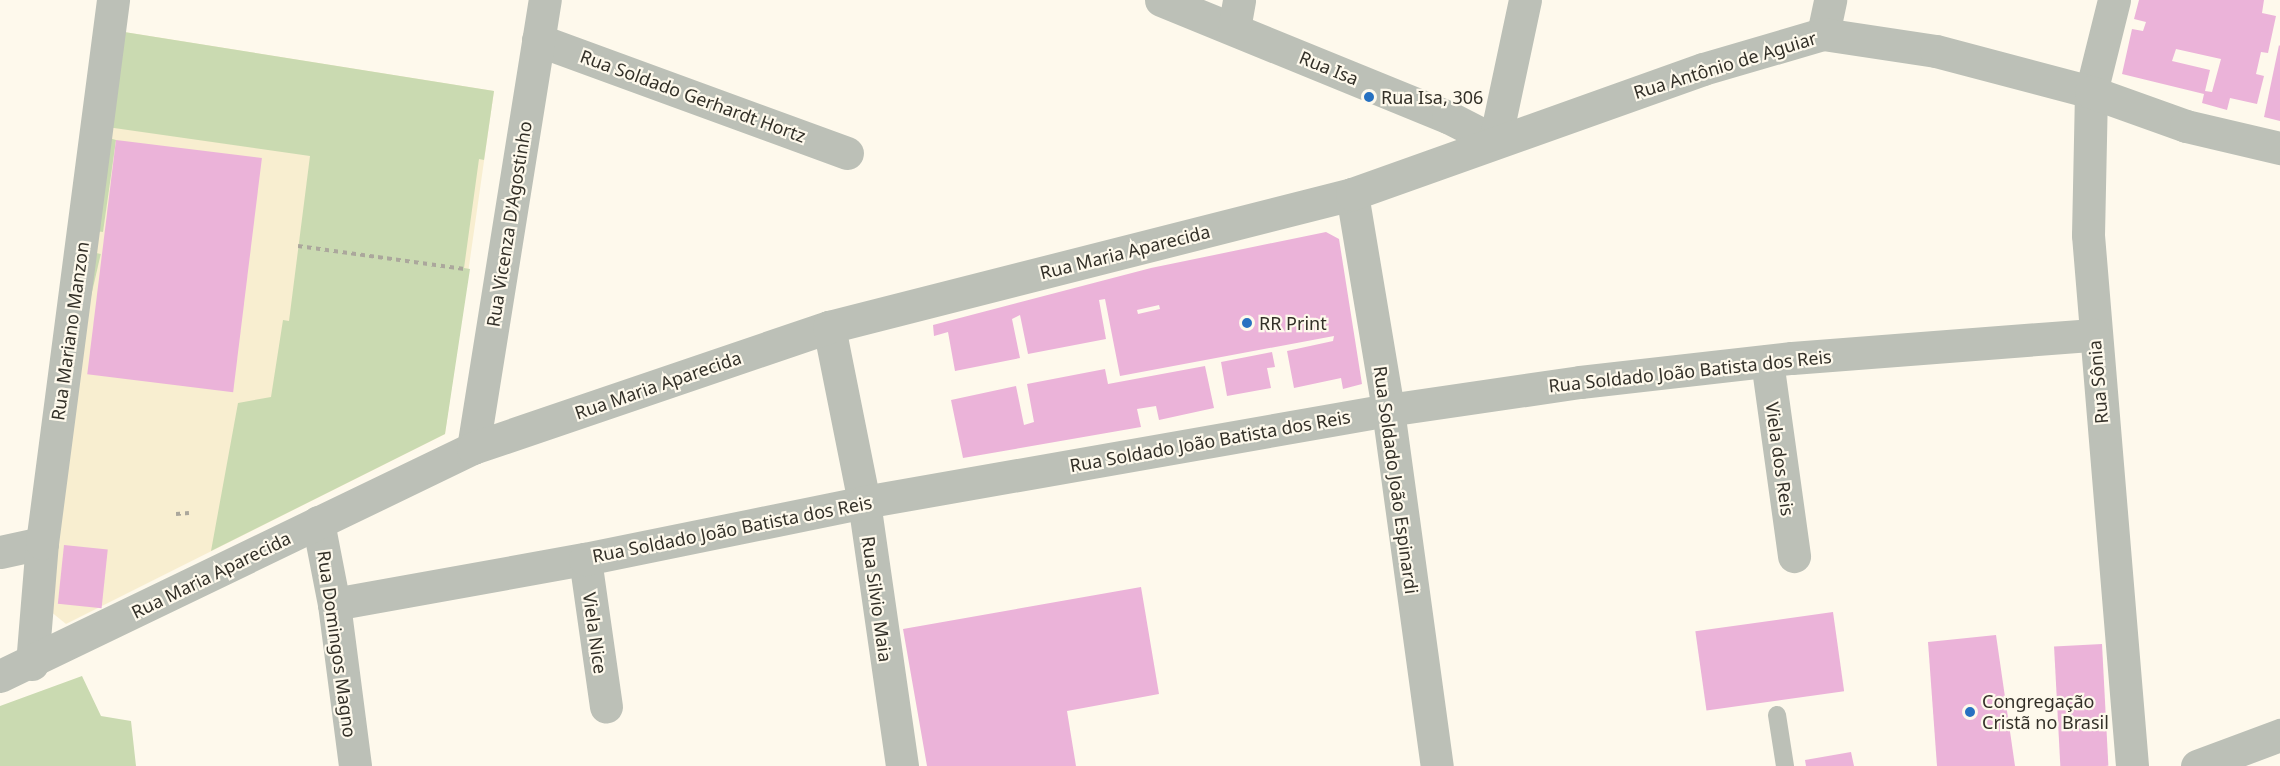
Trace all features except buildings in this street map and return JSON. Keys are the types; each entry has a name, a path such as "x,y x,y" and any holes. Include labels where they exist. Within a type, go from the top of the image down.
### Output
{"street":[{"name":"Rua Mariano Manzon","path":"32,664 42,543 113,0"},
{"name":"Rua Vicenza D'Agostinho","path":"473,448 544,0"},
{"name":"Rua Isa","path":"1161,0 1237,15 1496,141"},
{"path":"1496,141 1525,0"},
{"path":"1823,34 1830,0"},
{"name":"Rua Sônia","path":"2114,0 2091,92 2088,235 2093,335 2132,766"},
{"name":"Rua Antônio de Aguiar","path":"1352,194 1703,69 1823,34 1936,51 2091,92 2186,126 2280,148"},
{"name":"Rua Soldado Gerhardt Hortz","path":"538,40 847,153"},
{"name":"Rua Maria Aparecida","path":"0,676 32,664 473,448 829,327 1352,194"},
{"name":"Rua Soldado João Espinardi","path":"1352,194 1388,410 1437,766"},
{"name":"Rua Silvio Maia","path":"829,327 864,502 902,766"},
{"name":"Rua Soldado João Batista dos Reis","path":"334,604 585,559 864,502 1388,410 1580,382 1767,361 2093,335"},
{"name":"Viela dos Reis","path":"1767,361 1794,556"},
{"name":"Rua Domingos Magno","path":"318,522 334,604 355,766"},
{"path":"0,552 42,543"},
{"name":"Viela Nice","path":"585,559 606,707"},
{"path":"2197,766 2241,757 2280,735"}],"lane":[{"path":"1777,715 1785,766"}],"path":[{"path":"298,246 464,269"},
{"path":"176,514 189,513"}],"shaded area":[{"path":"118,31 494,91 445,434 66,624 50,611"}],"green space":[{"path":"118,31 494,91 484,160 479,159 464,268 470,269 445,434 211,551 238,403 271,397 283,320 289,321 310,156 107,127"},
{"path":"106,137 116,140 103,232 95,231"},
{"path":"92,252 101,254 74,372 65,370"},
{"path":"82,676 101,716 131,721 136,766 0,766 0,706"}],"place":[{"name":"Rua Isa, 306","path":"1369,97"},
{"name":"RR Print","path":"1247,323"},
{"name":"Congregação Cristã no Brasil","path":"1970,712"}]}
